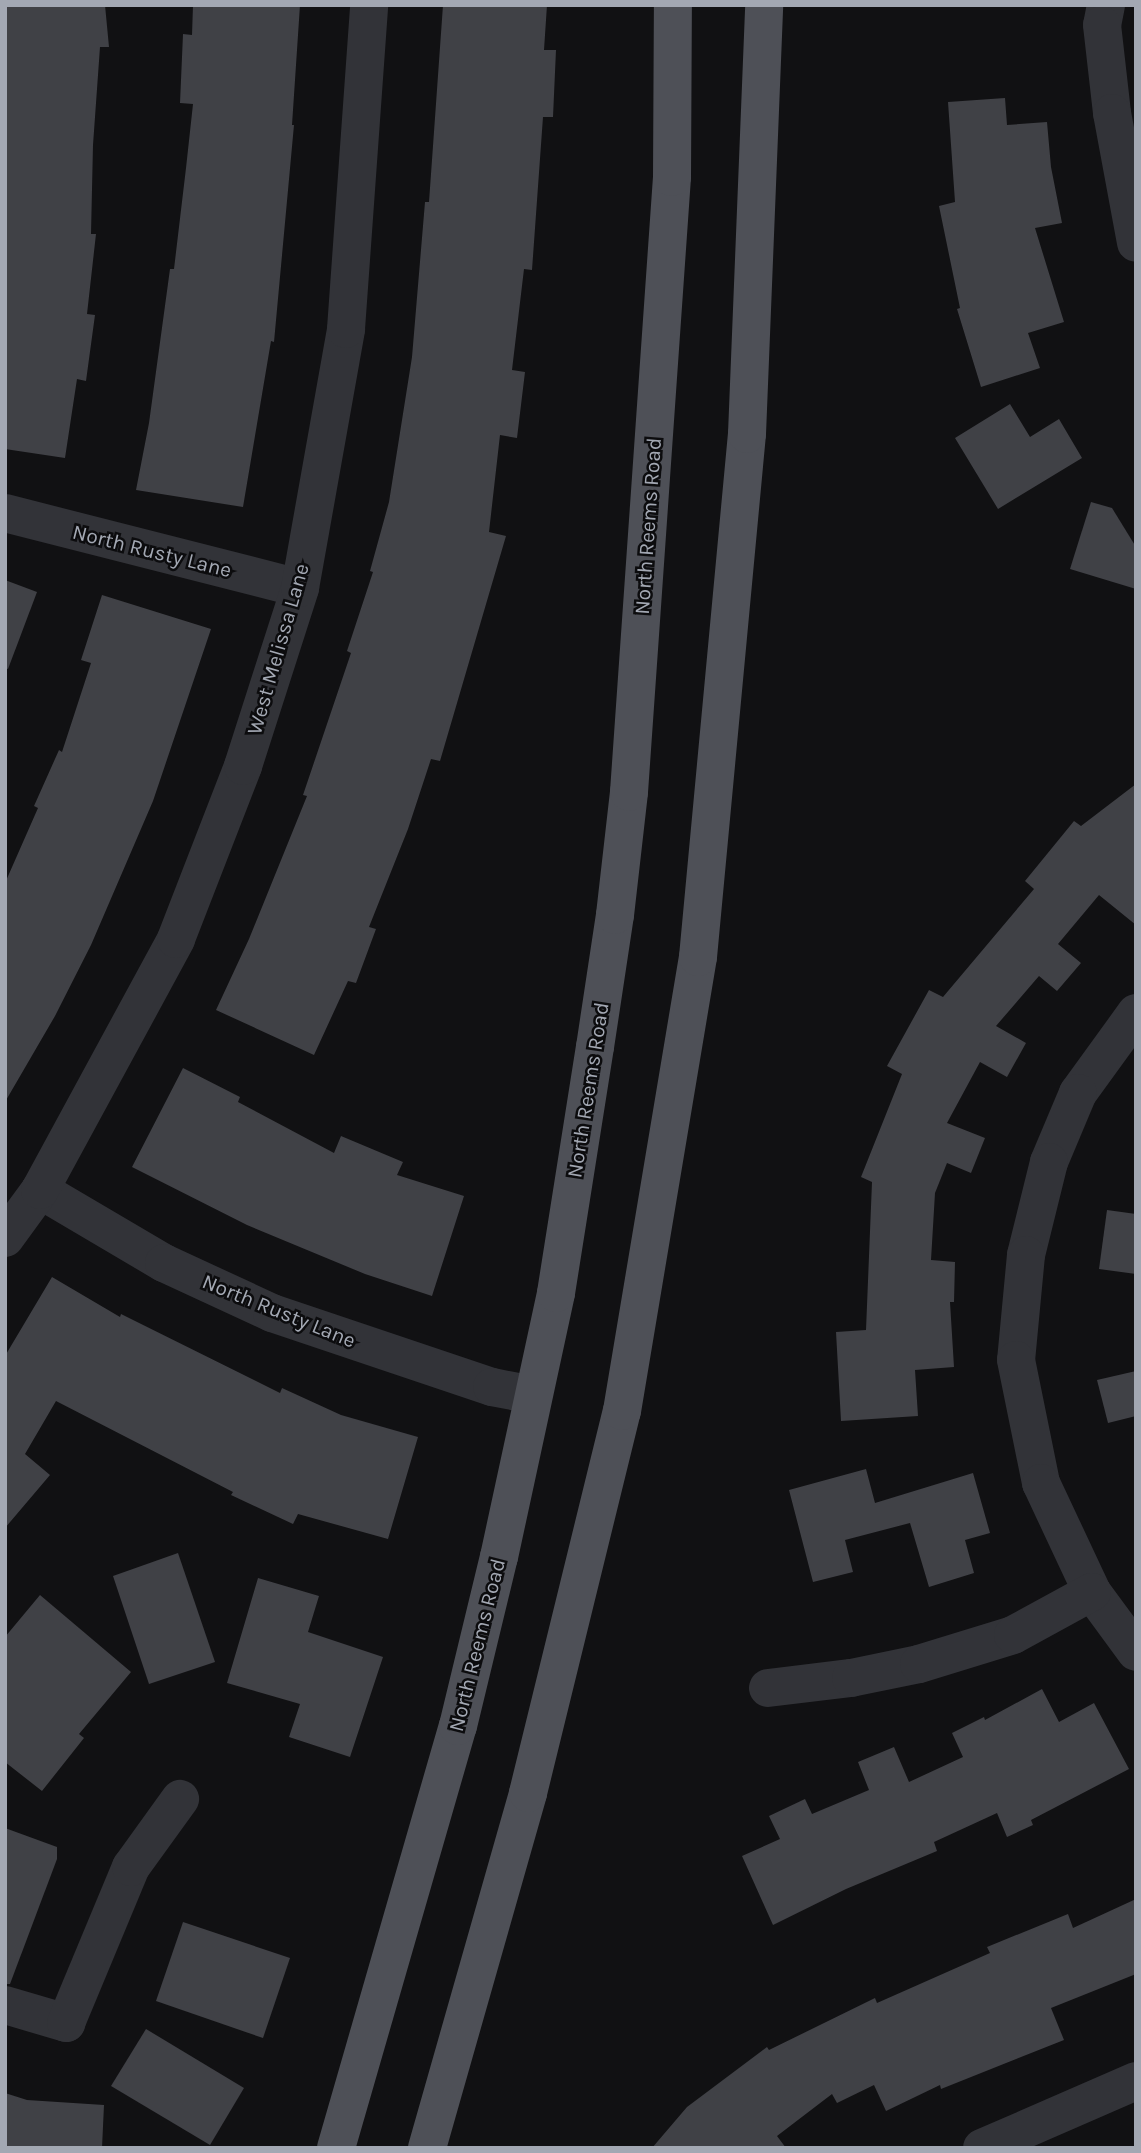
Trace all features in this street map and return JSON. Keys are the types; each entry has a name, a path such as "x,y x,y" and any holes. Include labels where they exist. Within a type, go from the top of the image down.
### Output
{"main road":[{"name":"North Reems Road","path":"336,2148 458,1726 499,1557 556,1293 595,1047 615,915 629,792 672,177 673,5"},
{"path":"427,2148 528,1793 622,1411 698,957 747,434 764,5"}],"street":[{"name":"West Melissa Lane","path":"5,1238 40,1190 176,939 243,766 300,588 346,329 369,5"},
{"path":"1106,5 1102,26 1112,113 1136,243"},
{"name":"North Rusty Lane","path":"5,513 300,588"},
{"path":"1136,1013 1078,1093 1049,1162 1026,1255 1016,1360 1041,1483 1092,1592 1136,1653"},
{"name":"North Rusty Lane","path":"40,1190 164,1263 272,1313 479,1383 533,1395"},
{"path":"768,1688 851,1678 919,1664 1013,1634 1092,1592"},
{"path":"5,2005 66,2023 131,1867 180,1799"},
{"path":"982,2148 1133,2090"}],"building":[{"path":"5,5 105,5 109,47 100,47 93,145 91,234 96,234 87,314 95,315 86,381 77,379 65,458 5,449"},
{"path":"193,5 300,5 294,125 274,342 271,341 243,507 136,490 149,423 170,269 174,269 186,168 193,104 180,103 183,34 192,35"},
{"path":"443,5 547,5 544,50 556,50 553,117 543,117 532,270 524,269 512,370 525,372 517,438 500,435 489,532 506,536 440,761 431,759 408,829 369,927 376,929 356,983 348,981 314,1055 216,1010 249,939 307,796 303,795 351,653 347,651 373,572 370,571 389,502 412,357 425,202 429,202"},
{"path":"1005,98 1007,125 1047,122 1051,167 1062,223 1035,228 1064,322 1028,333 1040,368 981,387 957,309 960,308 939,206 955,202 948,102"},
{"path":"1010,404 1030,437 1059,419 1082,458 998,509 955,438"},
{"path":"1091,502 1112,508 1136,547 1136,589 1070,569"},
{"path":"5,580 37,592 8,669 5,668"},
{"path":"102,595 211,629 153,801 91,945 55,1016 5,1102 5,883 38,808 34,806 59,750 62,752 91,663 81,660"},
{"path":"1136,784 1136,925 1099,895 1058,944 1081,963 1057,991 1039,976 996,1026 1026,1043 1007,1077 980,1062 947,1123 985,1138 971,1173 947,1163 935,1193 931,1260 955,1262 954,1302 950,1302 954,1367 915,1370 918,1416 841,1421 836,1332 866,1330 872,1182 861,1177 902,1074 887,1066 929,990 943,997 1034,889 1025,881 1074,821 1081,826"},
{"path":"183,1068 240,1097 238,1102 334,1153 341,1136 403,1162 397,1175 464,1196 432,1296 365,1274 247,1225 132,1167"},
{"path":"1107,1210 1136,1214 1136,1274 1099,1269"},
{"path":"52,1277 120,1317 121,1314 280,1393 282,1388 341,1415 418,1437 388,1539 298,1514 293,1524 231,1495 233,1492 56,1401 25,1454 50,1475 5,1528 5,1356"},
{"path":"1136,1371 1136,1416 1108,1423 1097,1380"},
{"path":"866,1469 875,1503 973,1473 990,1533 965,1540 974,1573 929,1587 910,1523 845,1540 853,1572 813,1582 789,1490"},
{"path":"178,1553 215,1662 149,1684 113,1576"},
{"path":"258,1578 319,1596 308,1632 383,1657 350,1757 289,1737 300,1704 227,1683"},
{"path":"40,1595 131,1672 79,1734 84,1738 42,1791 5,1762 5,1637"},
{"path":"1042,1689 1059,1722 1094,1703 1129,1769 1031,1820 1033,1825 1007,1837 997,1813 934,1842 937,1851 846,1889 773,1925 742,1856 780,1839 769,1816 805,1799 812,1814 869,1790 858,1762 894,1747 909,1782 963,1757 952,1733 984,1717 985,1720"},
{"path":"5,1828 57,1847 57,1859 10,1984 5,1984"},
{"path":"1136,1899 1136,1974 1051,2008 1064,2040 941,2089 940,2085 886,2111 874,2085 837,2103 832,2094 777,2136 786,2148 652,2148 687,2107 767,2047 769,2050 875,1998 877,2003 990,1953 987,1947 1068,1914 1073,1928"},
{"path":"183,1922 290,1958 263,2038 156,2001"},
{"path":"146,2029 244,2088 210,2145 111,2086"},
{"path":"5,2093 27,2100 104,2105 102,2148 5,2148"}]}
